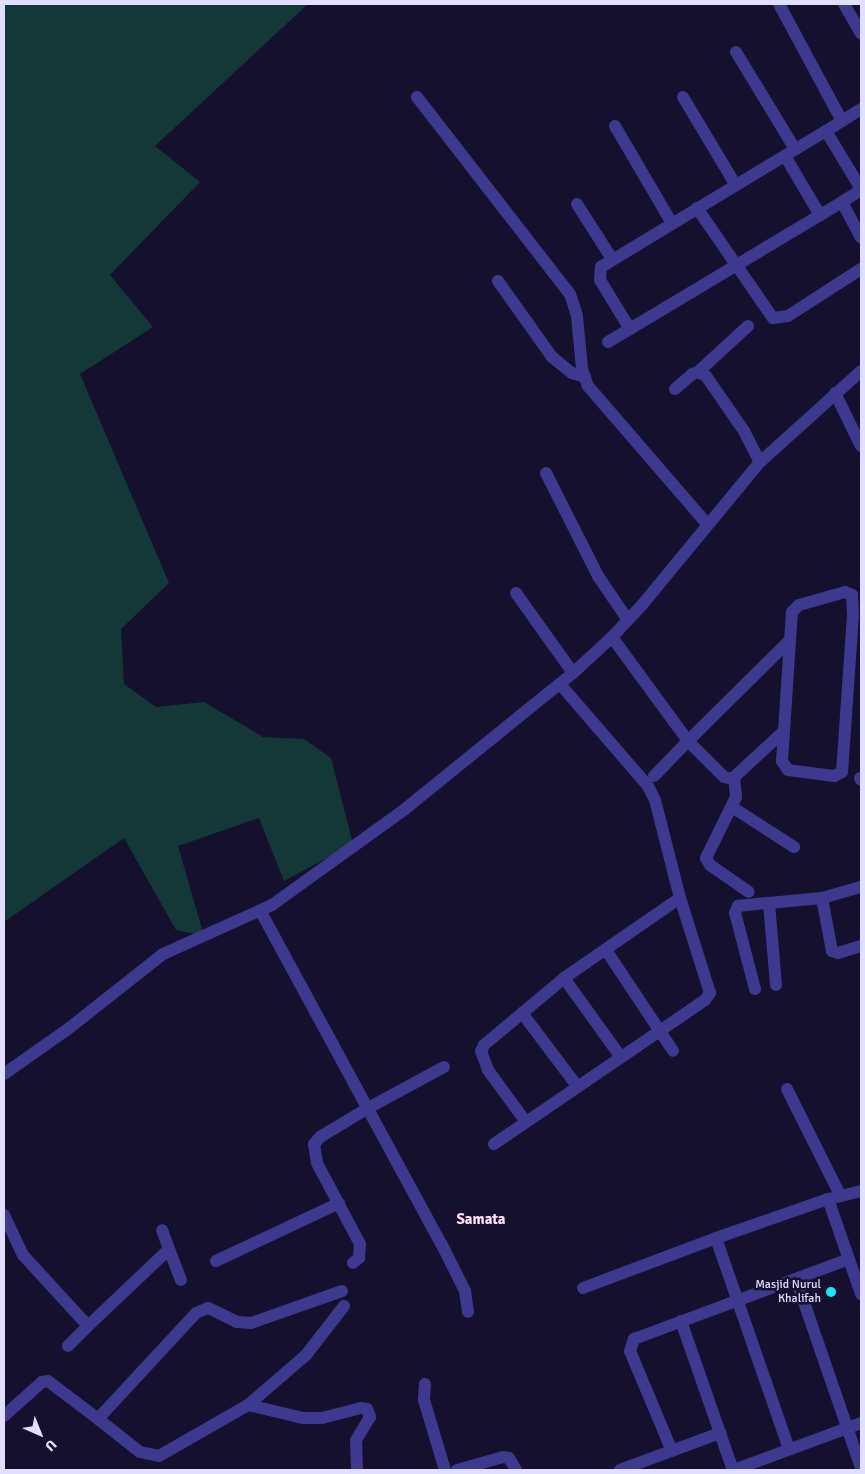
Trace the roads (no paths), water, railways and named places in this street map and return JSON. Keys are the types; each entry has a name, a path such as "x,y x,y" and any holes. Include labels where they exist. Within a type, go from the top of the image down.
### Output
{"street":[{"path":"779,4 842,122"},
{"path":"844,4 861,33"},
{"path":"736,52 790,153 820,215"},
{"path":"417,97 570,294 577,316 580,354 585,377 597,399 707,524"},
{"path":"683,97 735,184"},
{"path":"630,329 599,276 601,267 612,258 671,222 790,153 861,109"},
{"path":"615,126 671,222"},
{"path":"608,342 861,190 826,131"},
{"path":"842,202 861,237"},
{"path":"577,204 612,258"},
{"path":"697,208 770,315 780,319 861,269"},
{"path":"498,281 552,356 572,373 585,377"},
{"path":"676,390 748,326"},
{"path":"4,1071 68,1029 163,954 261,912 405,809 560,684 628,620 760,462 861,370"},
{"path":"698,372 706,376 738,423 760,462"},
{"path":"835,393 861,446"},
{"path":"546,473 598,576 628,620"},
{"path":"845,592 852,595 840,774 824,775 786,769 782,761 789,641 794,608 845,592"},
{"path":"516,593 573,673"},
{"path":"612,637 688,741 724,777 734,777 783,732"},
{"path":"654,776 789,641"},
{"path":"494,1144 620,1056 705,1000 710,993 680,898 655,800 648,786 560,684"},
{"path":"734,777 738,792 707,861 749,892"},
{"path":"732,807 794,847"},
{"path":"755,989 735,913 738,906 822,898 861,887"},
{"path":"526,1122 488,1070 481,1051 564,978 680,898"},
{"path":"822,898 832,951 838,953 861,946"},
{"path":"769,903 776,985"},
{"path":"261,912 370,1108 465,1291 468,1312"},
{"path":"606,950 673,1051"},
{"path":"564,978 620,1056"},
{"path":"522,1013 577,1086"},
{"path":"353,1263 362,1250 317,1163 314,1144 320,1137 444,1067"},
{"path":"787,1089 834,1197 848,1259 861,1294"},
{"path":"584,1288 716,1238 834,1197 861,1191"},
{"path":"216,1261 339,1203"},
{"path":"4,1215 7,1231 23,1255 88,1326"},
{"path":"162,1230 181,1280"},
{"path":"716,1238 790,1449"},
{"path":"68,1346 169,1249"},
{"path":"672,1451 630,1345 641,1335 796,1280 848,1259"},
{"path":"796,1280 861,1468"},
{"path":"98,1419 196,1314 208,1308 238,1322 251,1323 342,1291"},
{"path":"4,1416 37,1386 48,1381 140,1452 159,1456 248,1405 310,1351 344,1306"},
{"path":"681,1321 734,1470 861,1423"},
{"path":"425,1384 424,1400 444,1470"},
{"path":"248,1405 303,1418 367,1409 370,1417 356,1440 357,1470"},
{"path":"620,1470 720,1432"},
{"path":"457,1470 503,1457 509,1458 516,1470"}],"place":[{"name":"Masjid Nurul Khalifah","path":"831,1292"}],"district":[{"name":"Samata","path":"481,1220"}]}
